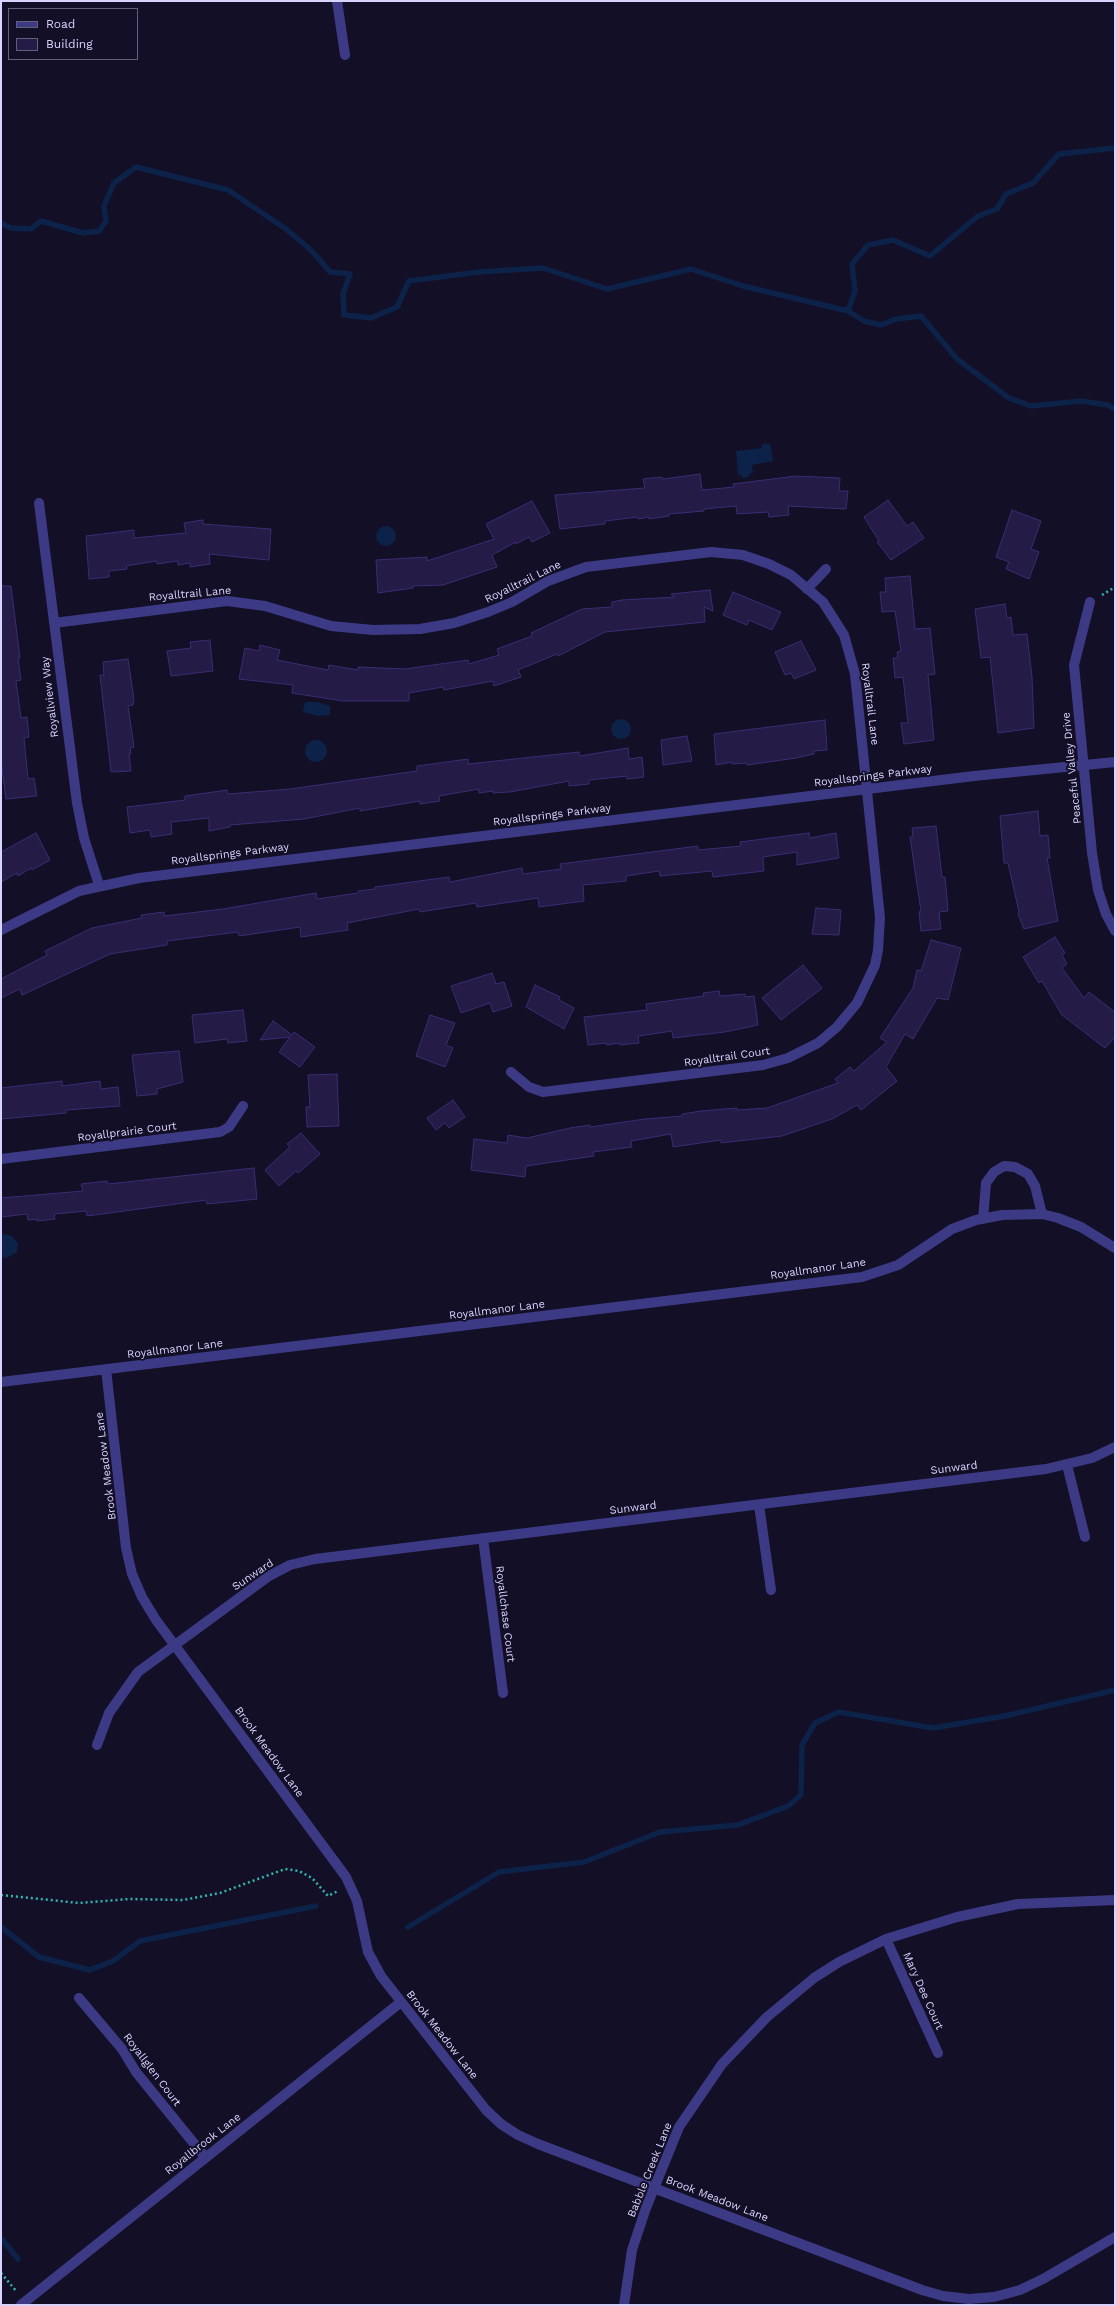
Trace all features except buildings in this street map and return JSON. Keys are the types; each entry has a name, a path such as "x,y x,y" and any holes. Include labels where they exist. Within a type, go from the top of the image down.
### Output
{"street":[{"path":"337,1 345,55"},
{"name":"Royallview Way","path":"39,503 76,802 84,838 100,885"},
{"name":"Royalltrail Lane","path":"54,622 227,601 265,606 331,626 373,630 427,628 454,623 500,608 548,581 586,567 711,552 743,555 763,561 791,574 831,613 848,646 857,688 868,789"},
{"path":"807,589 826,568"},
{"name":"Peaceful Valley Drive","path":"1090,602 1074,665 1092,853 1098,890 1106,914 1115,931"},
{"name":"Royallsprings Parkway","path":"1,930 56,901 100,885 182,872 974,776 1115,762"},
{"name":"Royalltrail Court","path":"511,1072 529,1087 543,1092 763,1065 804,1052 827,1036 846,1018 857,1003 871,978 878,950 880,918 868,789"},
{"name":"Royallprairie Court","path":"1,1159 220,1132 229,1127 243,1106"},
{"path":"983,1219 986,1183 994,1172 1004,1166 1015,1167 1028,1174 1035,1186 1042,1214"},
{"name":"Royallmanor Lane","path":"1,1382 862,1277 898,1264 952,1229 983,1219 1002,1215 1042,1214 1081,1227 1115,1248"},
{"name":"Brook Meadow Lane","path":"106,1369 126,1548 132,1574 142,1597 156,1620 346,1877 357,1901 368,1952 381,1976 486,2110 501,2124 518,2135 538,2144 922,2290 943,2296 969,2298 994,2297 1020,2290 1043,2279 1115,2237"},
{"name":"Sunward","path":"97,1745 109,1713 123,1690 138,1672 269,1576 290,1565 315,1559 759,1505 1067,1465 1092,1458 1115,1448"},
{"path":"1067,1465 1085,1537"},
{"path":"759,1505 771,1590"},
{"name":"Royallchase Court","path":"484,1538 503,1692"},
{"name":"Babble Creek Lane","path":"624,2305 632,2250 673,2137 689,2110 722,2064 767,2017 814,1978 839,1962 886,1939 957,1917 1018,1904 1115,1900"},
{"name":"Mary Dee Court","path":"886,1939 938,2053"},
{"name":"Royallglen Court","path":"79,1998 122,2049 136,2072 205,2158"},
{"name":"Royallbrook Lane","path":"23,2303 401,2002"}],"path":[{"path":"1,1895 79,1903 130,1899 183,1900 220,1893 285,1869 300,1871 312,1878 328,1896 350,1886"},
{"path":"1,2273 23,2303"}],"water":[{"path":"762,444 769,444 771,447 773,461 752,465 753,473 749,474 749,477 742,478 742,475 738,475 736,451 762,448"},
{"path":"382,526 390,526 396,532 396,540 390,546 382,546 376,540 376,532"},
{"path":"305,702 318,702 330,706 330,715 319,716 303,712"},
{"path":"617,719 625,719 631,725 631,733 625,739 617,739 611,733 611,725"},
{"path":"316,740 324,743 327,751 324,759 316,762 308,759 305,751 308,743"},
{"path":"6,1234 13,1237 18,1244 17,1252 7,1258 1,1257 1,1235"}],"waterway":[{"path":"848,311 855,291 852,264 868,245 893,240 930,256 978,216 997,209 1006,194 1033,183 1059,154 1115,148"},
{"path":"1,223 10,228 31,229 41,221 83,233 99,231 106,221 104,206 114,183 136,167 228,190 286,229 312,251 330,272 350,274 343,294 344,315 371,318 397,307 409,281 479,272 543,268 607,289 691,269 743,286 848,311 864,321 881,325 896,319 921,316 957,359 1009,398 1031,406 1081,401 1108,405 1115,409"},
{"path":"408,1927 499,1872 584,1862 660,1832 738,1825 788,1806 801,1795 802,1745 815,1723 839,1712 933,1728 1005,1716 1115,1690"},
{"path":"1,1927 39,1957 90,1970 113,1961 140,1941 316,1906"},
{"path":"1,2238 18,2259"}]}
